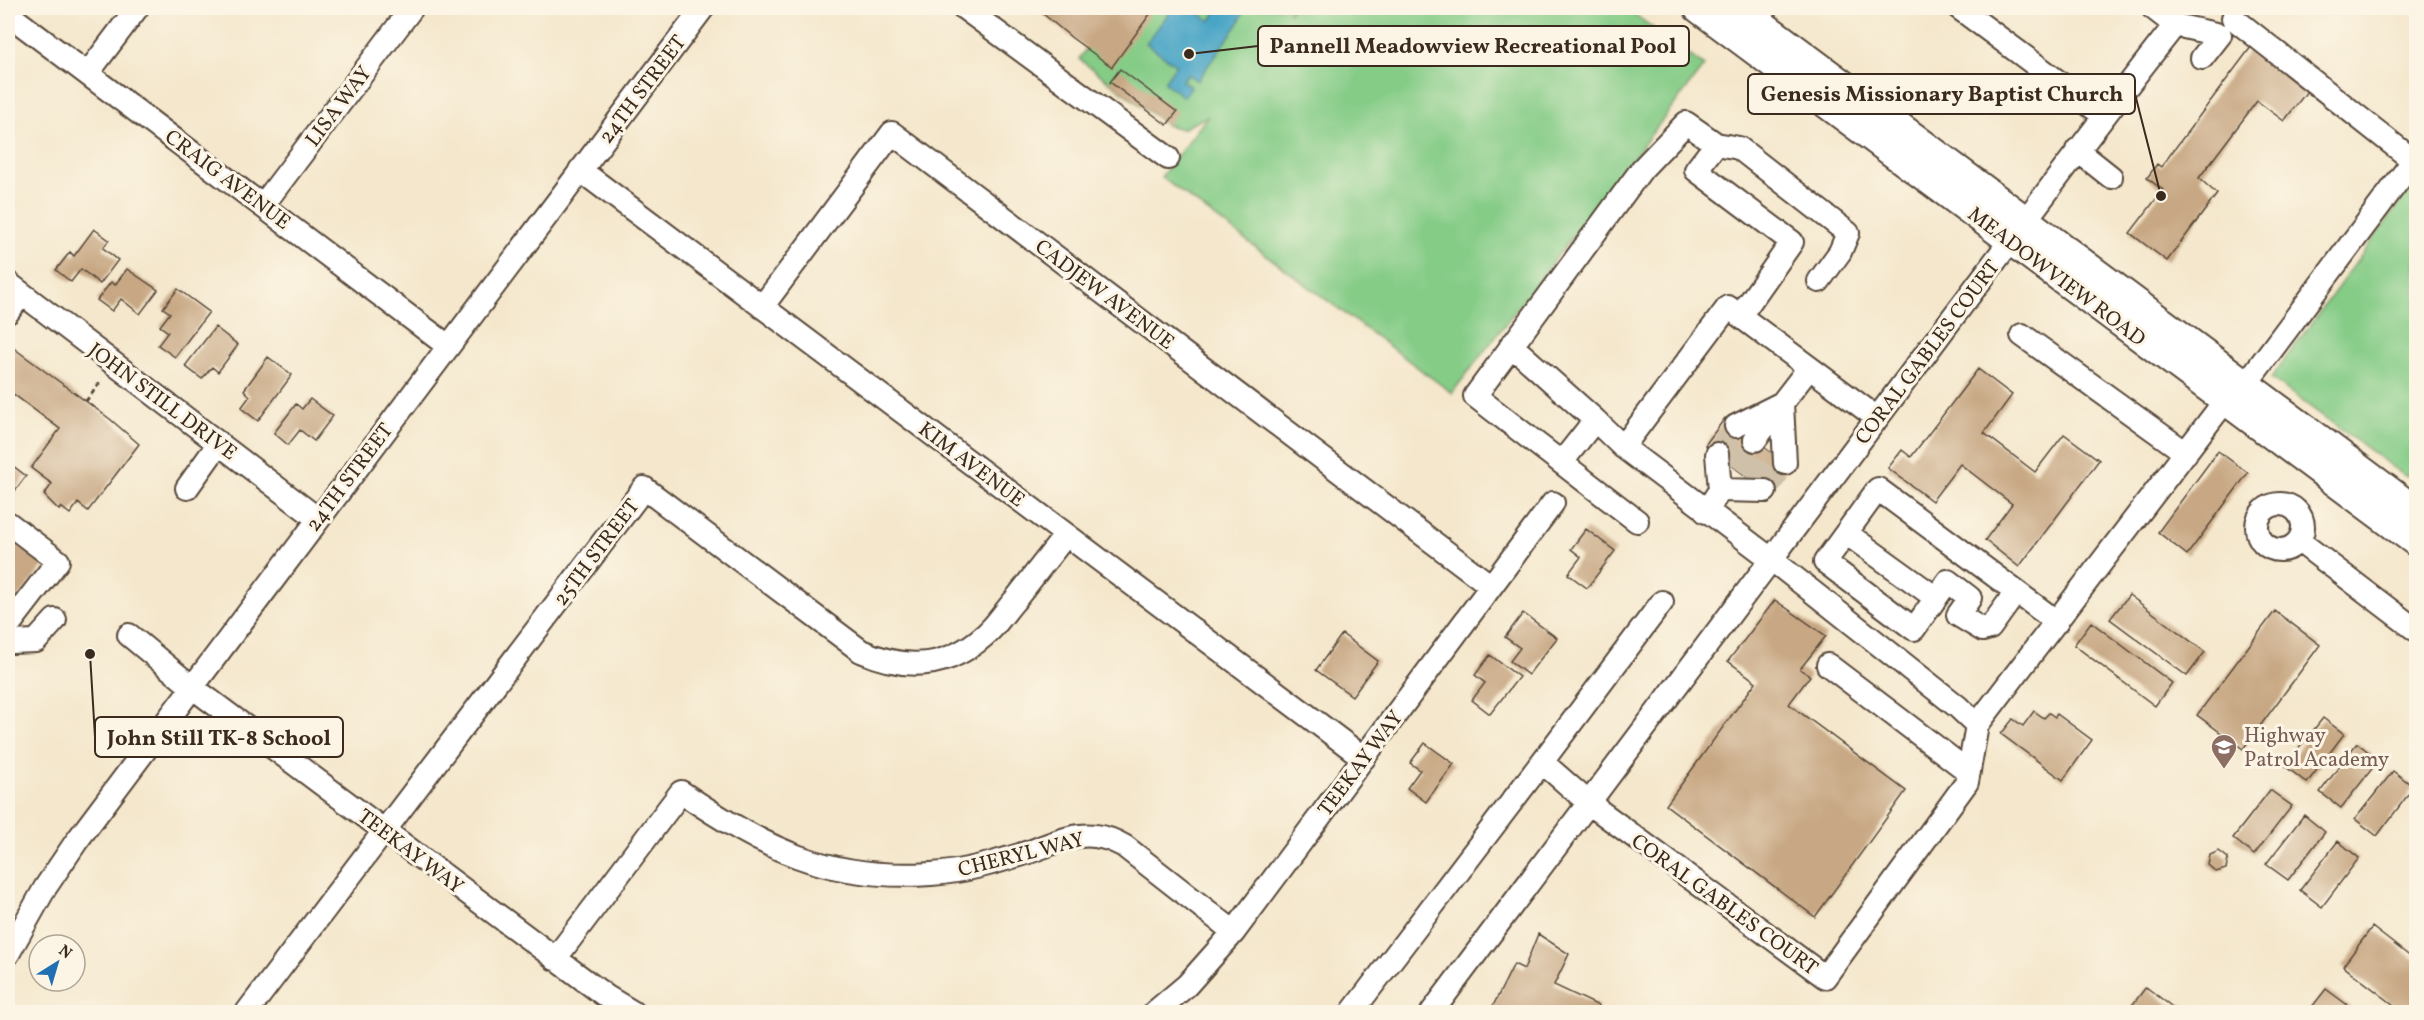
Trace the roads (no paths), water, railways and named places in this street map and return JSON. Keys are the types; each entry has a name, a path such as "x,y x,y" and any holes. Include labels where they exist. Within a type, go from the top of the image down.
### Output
{"main road":[{"name":"MEADOWVIEW ROAD","path":"1698,8 2018,231 2236,393 2416,542"},
{"name":"MEADOWVIEW ROAD","path":"1742,8 2018,231"},
{"name":"MEADOWVIEW ROAD","path":"2236,393 2416,511"}],"street":[{"path":"88,73 137,8"},
{"name":"LISA WAY","path":"263,205 412,8"},
{"name":"24TH STREET","path":"8,954 45,888 75,842 703,8"},
{"path":"963,8 1168,158"},
{"path":"1959,8 2103,115"},
{"path":"2153,8 2175,25 2220,35 2202,58"},
{"name":"CRAIG AVENUE","path":"8,14 448,346"},
{"path":"1511,345 1623,447 1959,707 1977,725 2415,159 2232,18"},
{"name":"CORAL GABLES COURT","path":"1977,725 1967,782 1825,977 1590,804 1770,559 2103,115 2175,25"},
{"path":"1637,521 1475,396 1642,169 1686,123 1716,144 1739,148 1848,233 1840,252 1819,281"},
{"name":"CADJEW AVENUE","path":"762,307 892,133 1491,586"},
{"path":"1716,144 1696,170 1792,242 1740,316"},
{"path":"2077,150 2111,177"},
{"name":"KIM AVENUE","path":"580,170 1364,758"},
{"path":"8,312 15,288"},
{"name":"JOHN STILL DRIVE","path":"15,288 318,519"},
{"path":"1623,447 1728,307 1877,418"},
{"path":"2022,335 2186,453"},
{"path":"1782,403 1771,452 1782,403 1809,368"},
{"path":"1736,426 1782,403"},
{"path":"1562,462 1595,420"},
{"path":"187,488 219,443"},
{"path":"1706,512 1720,490 1717,454"},
{"path":"1720,490 1751,480 1720,490"},
{"name":"25TH STREET","path":"258,1008 384,831 644,488 861,651 881,660 906,665 926,664 947,659 967,650 987,634 1066,535"},
{"path":"1966,555 1914,629 1825,562 1878,489 2057,622"},
{"name":"TEEKAY WAY","path":"1155,1012 1187,985 1234,932 1553,503"},
{"path":"8,523 58,561 8,627"},
{"path":"1846,533 1942,590 1970,598 1958,615 1983,630 1990,628 2016,592"},
{"path":"2299,541 2416,630"},
{"path":"1352,1012 1662,602"},
{"path":"8,640 36,641 55,620"},
{"name":"TEEKAY WAY","path":"129,635 192,687 384,831 555,959 632,1012"},
{"path":"1828,665 1969,772"},
{"path":"1432,1012 1590,804 1542,762"},
{"name":"CHERYL WAY","path":"555,959 681,792 733,827 769,846 823,865 857,872 892,875 932,874 994,863 1077,836 1093,835 1110,838 1124,846 1234,932"}],"water":[{"path":"1173,8 1192,8 1210,21 1216,13 1209,8 1245,8 1239,23 1197,81 1187,74 1182,81 1191,87 1184,97 1164,82 1176,65 1146,43"}],"tunnel":[{"path":"1717,454 1736,426"},
{"path":"1735,468 1755,440"},
{"path":"1753,481 1772,453"},
{"path":"1765,491 1785,463"}],"place":[{"name":"Pannell Meadowview Recreational Pool","path":"1189,54"},
{"name":"Genesis Missionary Baptist Church","path":"2161,196"},
{"name":"John Still TK-8 School","path":"90,654"},
{"name":"Highway Patrol Academy","path":"2224,770"}]}
